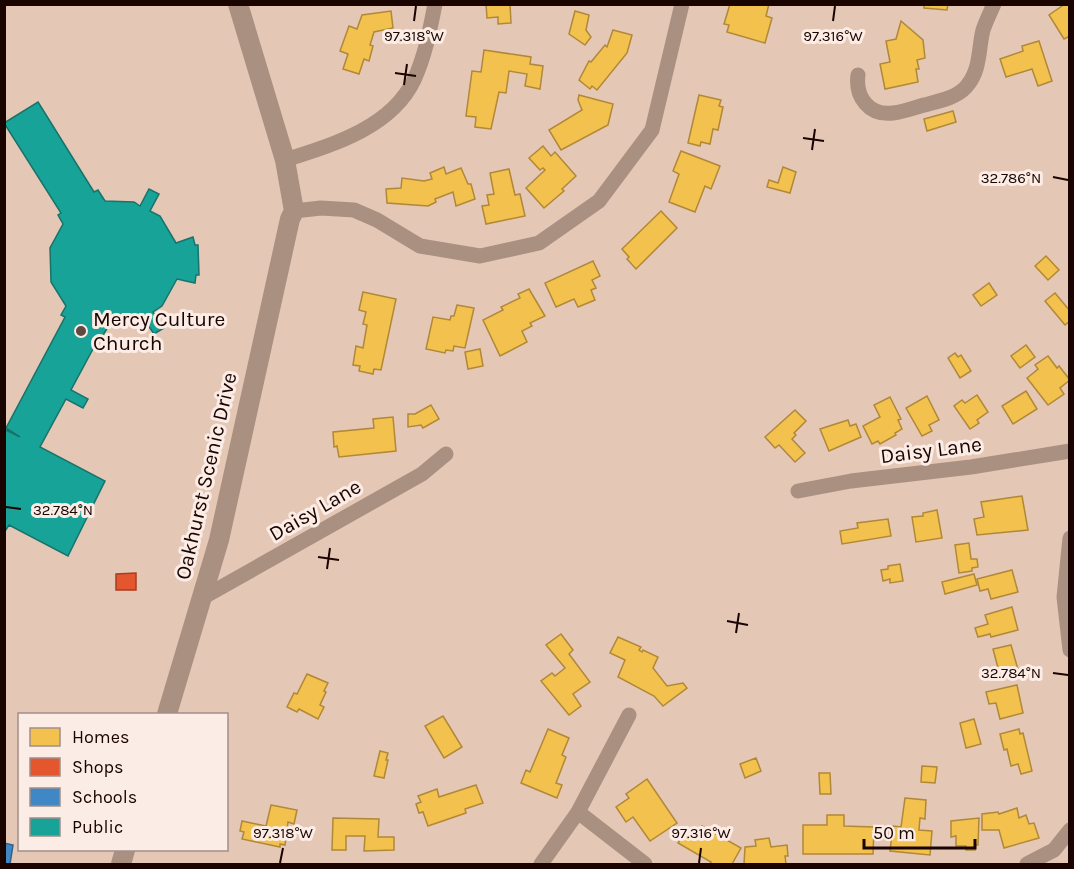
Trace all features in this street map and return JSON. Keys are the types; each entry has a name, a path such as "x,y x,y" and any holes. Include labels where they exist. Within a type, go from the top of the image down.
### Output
{"street":[{"name":"Oakhurst Scenic Drive","path":"167,713 219,540 290,219 294,211 285,160 238,4"},
{"path":"285,160 329,146 378,122 402,98 414,80 430,34 435,4"},
{"path":"294,211 321,208 354,210 377,220 420,246 480,256 539,243 599,201 652,130 682,4"},
{"path":"858,75 859,92 863,101 870,108 881,113 894,113 955,96 967,86 976,70 983,32 994,4"},
{"name":"Daisy Lane","path":"798,491 851,481 971,467 1070,450"},
{"name":"Daisy Lane","path":"202,598 422,474 446,454"},
{"path":"1069,641 1064,597 1070,538"},
{"path":"541,864 578,812 629,715"},
{"path":"578,812 645,864"},
{"path":"1027,864 1054,850 1070,830"}],"building: Homes":[{"path":"486,4 510,4 511,23 498,24 498,17 487,18"},
{"path":"730,4 769,4 766,16 772,18 765,43 727,32 729,25 724,24"},
{"path":"924,4 948,4 947,10 924,8"},
{"path":"1065,4 1070,6 1070,36 1064,39 1049,15"},
{"path":"391,11 393,28 374,32 369,61 364,59 359,74 343,69 348,54 340,51 349,26 357,29 362,15"},
{"path":"575,11 589,15 586,30 591,37 585,45 569,34"},
{"path":"901,21 923,40 925,58 917,60 918,82 885,89 880,64 890,62 886,41 896,39"},
{"path":"613,30 632,35 627,53 597,90 592,86 590,89 579,80 589,61 591,62 605,45 607,47"},
{"path":"1039,41 1052,81 1038,86 1032,69 1006,77 1000,59 1023,51 1022,46"},
{"path":"484,50 531,57 530,64 543,66 540,89 525,86 527,74 509,71 506,93 499,92 491,129 475,127 476,117 466,116 472,71 481,72"},
{"path":"579,95 613,104 608,125 561,150 549,130 582,110 578,100"},
{"path":"699,95 721,100 719,106 723,107 718,130 713,129 710,144 701,142 700,146 688,143"},
{"path":"953,111 956,122 927,131 924,119"},
{"path":"543,146 551,156 555,152 576,176 562,189 564,191 544,208 526,188 545,170 543,168 540,170 529,158"},
{"path":"681,151 720,166 711,189 705,186 695,212 669,202 679,174 673,171"},
{"path":"444,167 446,174 461,168 468,184 471,184 475,199 456,206 453,192 435,199 436,202 428,206 387,203 386,189 401,188 402,178 424,181 432,179 430,173"},
{"path":"783,167 796,172 790,193 767,187 769,180 778,183"},
{"path":"509,169 515,195 520,194 525,216 486,224 482,206 489,205 487,195 494,194 490,173"},
{"path":"661,211 677,228 636,269 622,249"},
{"path":"1046,256 1059,270 1048,280 1035,266"},
{"path":"593,261 600,276 592,280 596,288 591,290 595,300 578,307 574,299 556,307 545,283"},
{"path":"989,283 997,295 981,306 973,295"},
{"path":"529,289 545,316 530,323 532,326 522,331 527,342 500,356 483,320 503,310 501,307 520,298 518,294"},
{"path":"363,292 396,299 381,370 374,369 373,374 359,371 360,366 353,365 356,346 363,348 367,325 363,324 366,312 359,310"},
{"path":"1055,293 1070,311 1070,321 1065,325 1045,301"},
{"path":"457,305 474,308 465,348 454,346 453,351 446,350 445,353 426,349 433,317 450,320 451,316 454,316"},
{"path":"1026,345 1035,357 1020,368 1011,356"},
{"path":"480,349 483,366 468,369 465,352"},
{"path":"955,353 958,357 961,355 971,371 960,378 948,358"},
{"path":"1048,356 1070,380 1060,388 1064,394 1048,405 1027,378 1038,369 1035,365"},
{"path":"1026,391 1037,409 1013,424 1002,406"},
{"path":"977,395 988,412 977,420 979,423 970,429 954,406 962,400 965,403"},
{"path":"927,396 939,420 929,425 932,431 922,436 906,408"},
{"path":"890,397 901,419 898,420 902,429 880,444 878,441 872,444 863,426 880,417 874,405"},
{"path":"431,405 439,419 423,428 421,425 408,427 408,414 415,414"},
{"path":"795,410 806,421 794,433 796,435 792,439 805,453 795,462 779,445 775,448 765,437"},
{"path":"393,417 396,451 339,457 337,446 334,447 333,432 374,428 373,419"},
{"path":"848,420 850,426 856,424 861,437 829,451 820,429"},
{"path":"1022,496 1028,530 977,535 974,519 984,517 981,502"},
{"path":"937,510 942,538 916,542 912,517 923,516 923,513"},
{"path":"888,519 891,536 842,544 840,531 858,528 857,523"},
{"path":"969,543 971,559 977,559 978,567 972,568 972,571 959,573 955,545"},
{"path":"900,564 903,581 890,583 890,579 883,581 881,570"},
{"path":"1012,570 1018,592 991,599 988,589 980,591 977,579"},
{"path":"974,574 977,585 945,594 942,582"},
{"path":"1012,607 1018,630 991,637 990,634 978,637 975,628 988,624 985,615"},
{"path":"561,634 573,650 569,654 590,682 573,694 581,706 569,715 541,681 552,673 555,676 565,668 546,645"},
{"path":"618,637 641,647 639,650 642,652 643,650 658,657 653,668 667,686 683,683 687,688 663,706 654,696 618,677 625,660 610,653"},
{"path":"1011,645 1019,673 994,679 991,669 998,668 993,649"},
{"path":"307,674 328,683 320,705 324,707 318,719 299,709 297,712 287,707 294,693 297,694"},
{"path":"1017,685 1023,713 1000,719 996,703 989,704 986,692"},
{"path":"443,716 462,747 444,758 425,726"},
{"path":"974,719 981,744 966,748 960,723"},
{"path":"548,729 569,738 562,755 566,757 556,783 562,785 557,798 521,783 526,770 530,772"},
{"path":"1019,729 1020,734 1023,733 1032,771 1021,774 1018,764 1011,766 1000,734"},
{"path":"380,751 388,753 384,778 374,776"},
{"path":"756,758 761,771 745,778 740,764"},
{"path":"922,766 937,767 935,783 921,782"},
{"path":"819,773 830,773 831,794 820,794"},
{"path":"647,779 677,823 650,841 633,817 626,822 616,807 629,798 626,794"},
{"path":"476,785 483,803 465,809 466,813 428,826 423,812 419,813 416,804 421,802 418,796 437,789 439,797"},
{"path":"905,798 926,800 925,819 920,818 919,830 932,831 930,855 890,851 893,826 901,827"},
{"path":"271,805 297,810 294,824 288,822 285,845 280,844 280,847 242,839 244,832 240,831 242,821 266,826"},
{"path":"1017,808 1019,818 1026,815 1029,824 1034,823 1039,838 1004,848 999,830 982,830 982,814 998,812 999,814"},
{"path":"827,815 844,815 844,826 874,827 873,854 803,854 803,825 827,825"},
{"path":"333,818 379,819 378,837 394,837 394,850 364,851 365,836 346,836 346,850 332,850"},
{"path":"979,818 978,845 975,845 975,850 966,850 966,846 956,846 956,836 951,837 951,821"},
{"path":"702,826 741,848 732,864 710,864 711,862 678,843 686,830 696,836"},
{"path":"769,838 771,847 787,845 786,864 744,864 745,847 756,846 755,840"}],"building: Shops":[{"path":"136,573 136,590 116,590 116,574"}],"building: Schools":[{"path":"4,843 13,845 10,864 4,864"}],"building: Public":[{"name":"Mercy Culture Church","path":"38,102 94,192 98,190 105,201 134,202 140,206 149,189 159,194 150,211 160,216 176,243 193,237 195,245 198,245 199,275 196,275 195,283 177,279 162,306 153,312 164,328 154,334 143,318 134,323 109,325 102,337 100,336 71,390 88,399 83,408 66,399 40,447 105,481 68,556 9,525 4,533 4,429 20,437 6,428 65,317 61,315 66,306 51,282 50,248 63,224 58,215 61,213 4,123"}],"place":[{"name":"Mercy Culture Church","path":"81,331"}]}
